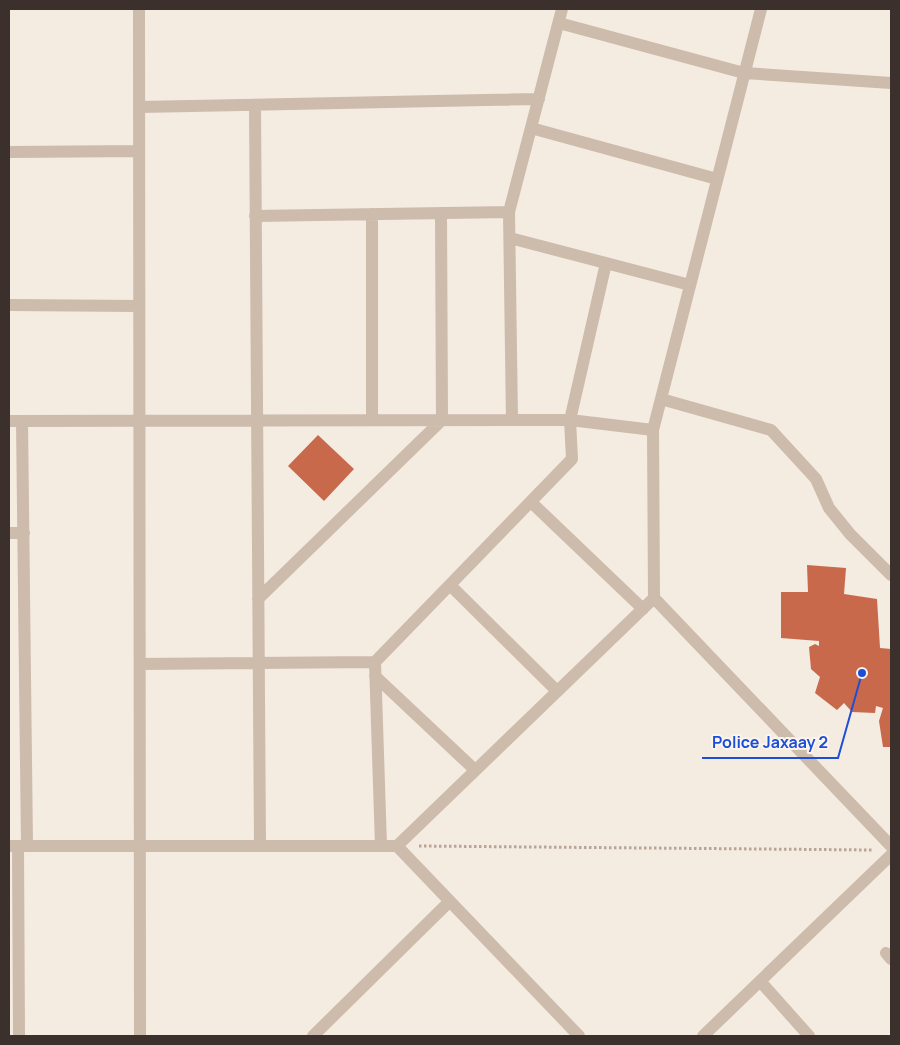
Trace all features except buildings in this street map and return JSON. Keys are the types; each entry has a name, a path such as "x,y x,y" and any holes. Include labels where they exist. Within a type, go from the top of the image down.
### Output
{"street":[{"path":"139,9 140,1036"},
{"path":"512,420 509,212 562,9"},
{"path":"703,1036 760,981 888,850 654,598 653,430 761,9"},
{"path":"559,23 744,73 891,82"},
{"path":"139,107 539,99"},
{"path":"255,105 260,846"},
{"path":"531,128 717,179"},
{"path":"9,152 139,151"},
{"path":"256,216 509,212"},
{"path":"258,599 442,420 441,213"},
{"path":"372,214 372,420"},
{"path":"510,238 690,285"},
{"path":"140,664 375,662 572,459 570,420 606,263"},
{"path":"9,305 139,306"},
{"path":"661,399 771,430 816,479 828,508 891,575"},
{"path":"9,420 22,422 570,420 653,430"},
{"path":"19,1036 18,846 24,533 22,422"},
{"path":"531,502 643,608"},
{"path":"9,534 24,533"},
{"path":"450,584 558,691"},
{"path":"18,846 397,846 654,598"},
{"path":"375,662 381,846"},
{"path":"376,676 475,770"},
{"path":"397,846 579,1036"},
{"path":"314,1036 450,901"},
{"path":"760,981 809,1036"}],"path":[{"path":"397,846 888,850"}],"place":[{"name":"Police Jaxaay 2","path":"862,673"}]}
